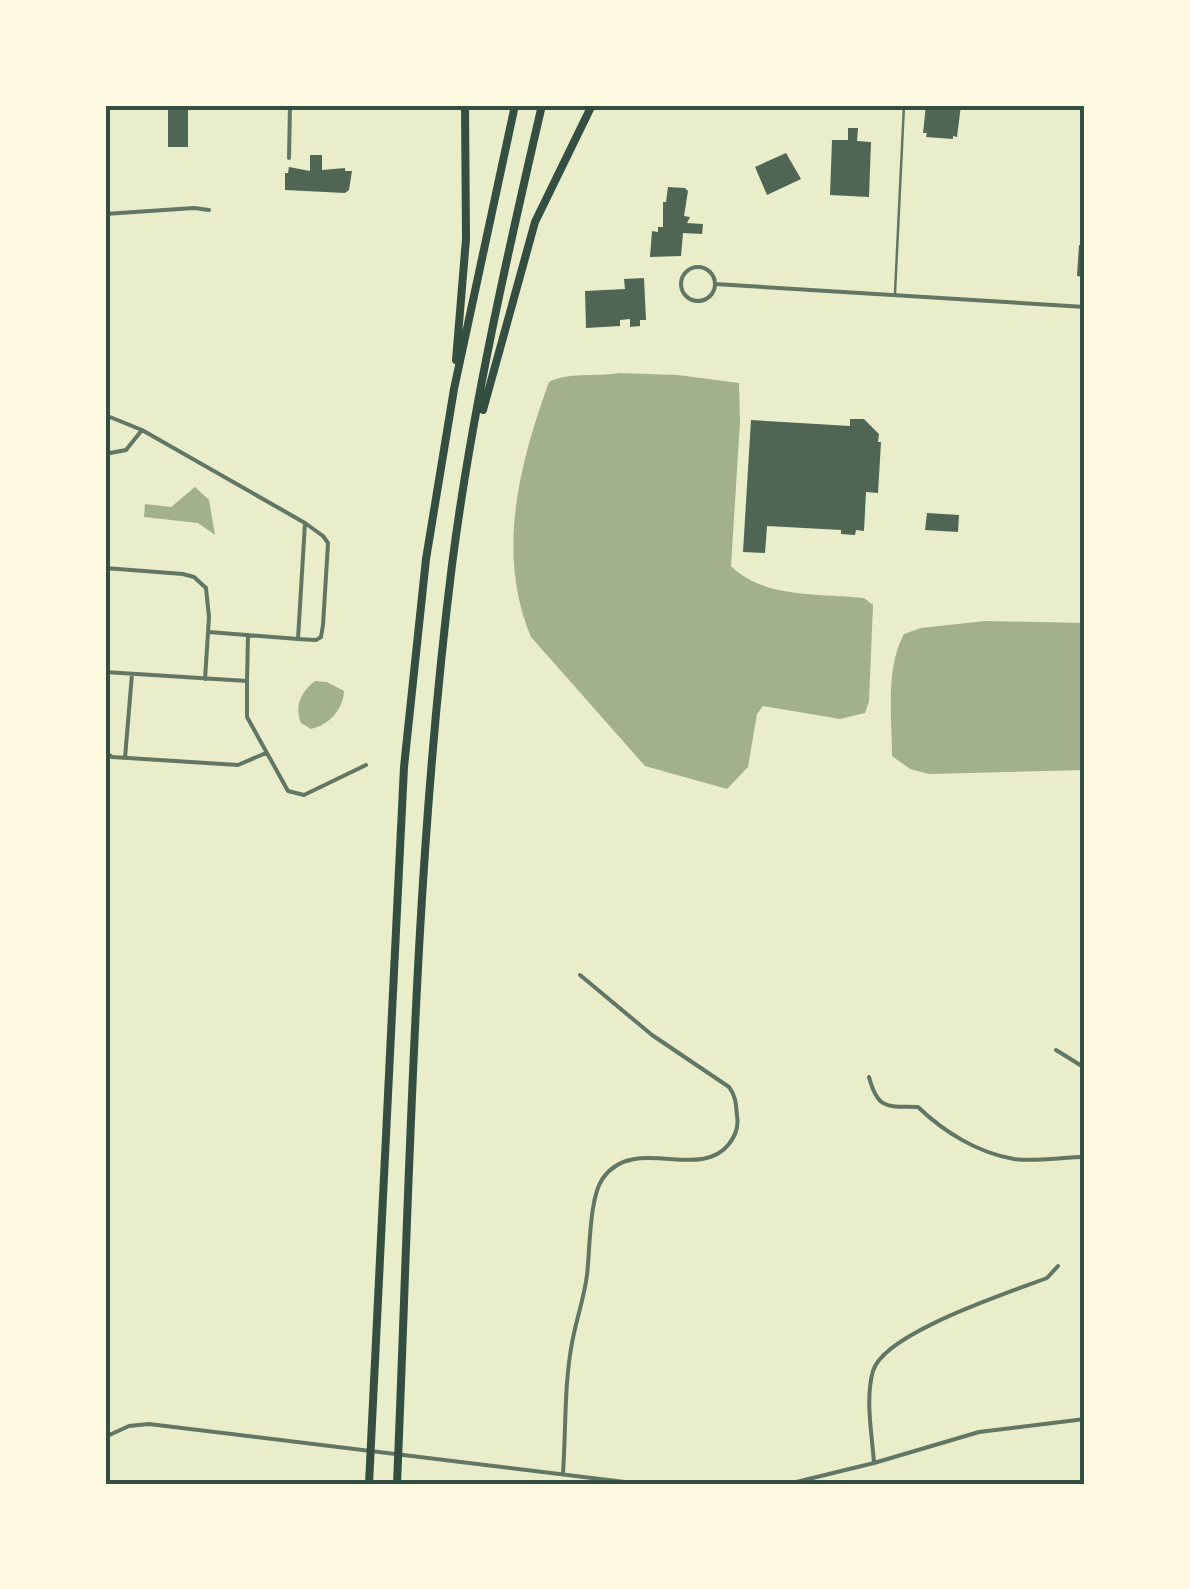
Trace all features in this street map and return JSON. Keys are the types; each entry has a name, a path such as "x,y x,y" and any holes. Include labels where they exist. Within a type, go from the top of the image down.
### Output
{"highway":[{"path":"454,389 466,239 465,105"},
{"path":"369,1484 404,767 426,559 454,389 515,105"},
{"path":"396,1484 430,770 453,562 474,433 542,105"},
{"path":"474,433 535,222 592,105"}],"street":[{"path":"289,158 290,105"},
{"path":"105,214 209,210"},
{"path":"697,267 708,270 715,284 707,298 696,300 686,296 681,281 687,271 697,267"},
{"path":"715,284 1085,307"},
{"path":"105,416 142,430 305,523 328,543 321,637 316,640 208,632"},
{"path":"105,454 126,450 142,430"},
{"path":"298,639 305,523"},
{"path":"105,568 183,574 202,583 209,602 205,678"},
{"path":"248,635 247,718 282,786 296,795 304,795 366,765"},
{"path":"105,672 246,681"},
{"path":"125,758 132,674"},
{"path":"105,752 125,758 238,764 266,753"},
{"path":"564,1473 571,1347 586,1282 600,1180 615,1165 649,1156 708,1159 722,1153 738,1124 734,1094 729,1087 652,1034 580,975"},
{"path":"1056,1050 1085,1068"},
{"path":"870,1077 874,1094 885,1105 918,1107 936,1125 968,1144 1014,1159 1085,1156"},
{"path":"874,1464 870,1387 874,1366 887,1349 914,1332 1046,1278 1058,1266"},
{"path":"788,1484 874,1464 979,1432 1085,1419"},
{"path":"105,1437 130,1426 149,1424 641,1484"}],"lane":[{"path":"895,296 904,105"}],"shaded area":[{"path":"619,373 739,383 731,566 744,577 776,589 864,598 873,605 869,701 865,713 840,719 763,706 757,714 748,767 727,789 645,766 531,637 520,605 513,541 516,509 529,445 549,382"},
{"path":"195,487 209,500 215,535 198,523 144,517 145,504 171,507"},
{"path":"985,621 1085,623 1085,770 929,774 910,769 892,756 892,678 904,634 921,628"},
{"path":"315,681 344,691 334,716 311,729 301,723 299,705"}],"building":[{"path":"168,105 188,105 188,147 168,147"},
{"path":"926,105 961,105 957,137 926,137"},
{"path":"848,128 858,128 857,141 871,142 869,197 830,195 832,140 848,140"},
{"path":"786,153 801,179 767,195 755,167"},
{"path":"310,155 322,155 322,170 352,171 349,190 285,190 289,167 310,171"},
{"path":"668,187 688,191 684,216 690,217 687,223 703,224 702,234 683,233 681,256 650,257 652,231 663,227 663,202"},
{"path":"1079,245 1085,245 1085,277 1077,276"},
{"path":"644,278 646,320 640,320 640,326 630,327 630,319 620,320 620,326 586,328 585,291 625,289 624,279"},
{"path":"850,419 864,419 879,434 881,442 878,493 866,492 864,531 856,530 855,535 841,534 841,530 767,526 765,553 743,552 751,420 850,426"},
{"path":"927,513 959,515 958,532 925,530"}]}
